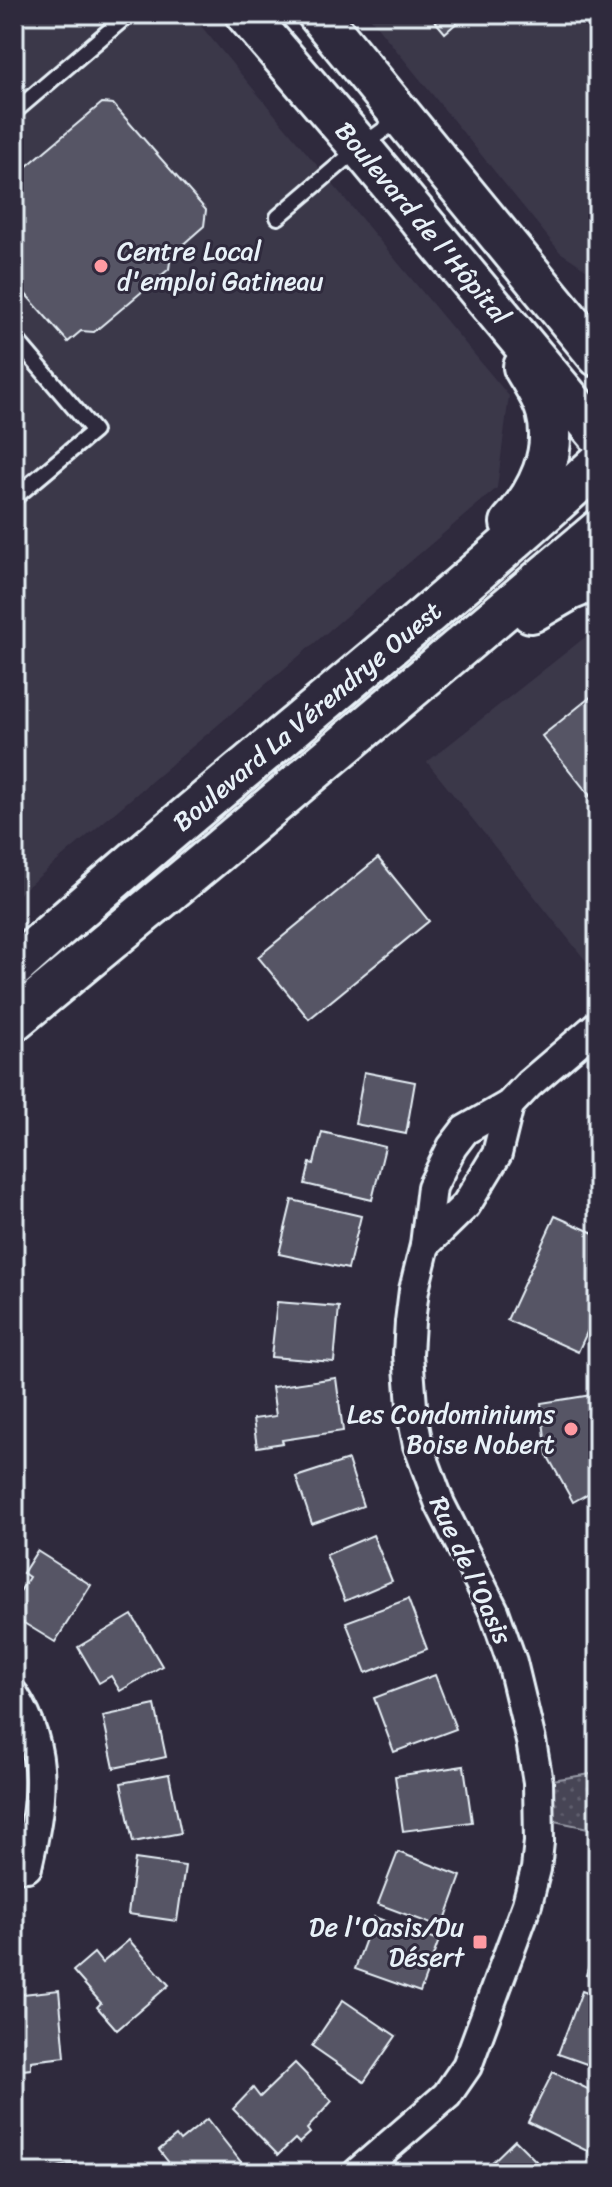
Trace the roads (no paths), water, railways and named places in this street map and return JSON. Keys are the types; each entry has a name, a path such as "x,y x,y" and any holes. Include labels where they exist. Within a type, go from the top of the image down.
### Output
{"main road":[{"name":"Boulevard de l'Hôpital","path":"246,14 598,434"},
{"name":"Boulevard de l'Hôpital","path":"318,14 598,356"},
{"path":"531,272 598,321"},
{"path":"436,608 516,518 533,494 542,476 550,440 547,412 539,395 470,278"},
{"name":"Boulevard La Vérendrye Ouest","path":"14,967 183,820 436,608 598,464"},
{"name":"Boulevard La Vérendrye Ouest","path":"14,1020 598,531"},
{"path":"448,659 569,590 598,578"}],"street":[{"name":"Rue de l'Oasis","path":"370,2169 447,2095 467,2066 527,1904 539,1842 538,1782 512,1662 494,1611 440,1504 418,1445 413,1419 408,1354 410,1322 425,1245 432,1187 452,1147 465,1130 509,1105 598,1025"},
{"path":"425,1245 466,1205 497,1154 509,1105"},
{"path":"14,1695 26,1715 35,1740 41,1774 39,1816 27,1867"}],"lane":[{"path":"14,112 129,14"},
{"path":"278,217 360,147 403,116"},
{"path":"14,337 94,431 14,498"}],"place":[{"name":"Centre Local d'emploi Gatineau","path":"101,266"},
{"name":"Les Condominiums Boise Nobert","path":"571,1429"},
{"name":"De l'Oasis/Du Désert","path":"480,1942"}]}
